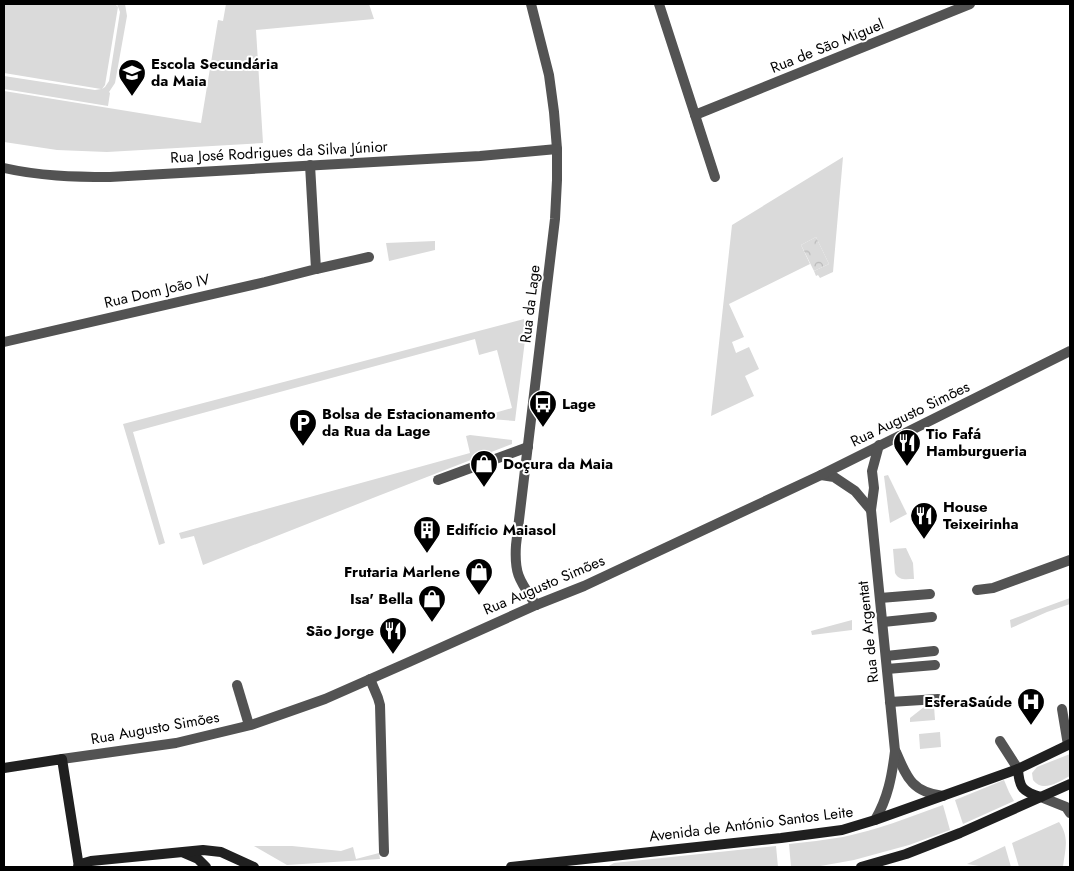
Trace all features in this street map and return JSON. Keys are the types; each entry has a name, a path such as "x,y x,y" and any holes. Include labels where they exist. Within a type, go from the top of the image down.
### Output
{"main road":[{"name":"Avenida de António Santos Leite","path":"511,867 597,862 842,830 876,820 1018,769 1069,745"},
{"name":"Rua Augusto Simões","path":"4,768 62,759"},
{"path":"62,759 79,867"},
{"path":"1018,769 1021,786 1029,794 1041,797"},
{"path":"861,867 906,854 1070,784"},
{"path":"79,867 84,862 91,861 203,850 221,852 254,867"},
{"path":"182,852 198,859 206,867"}],"street":[{"name":"Rua da Lage","path":"531,4 549,75 557,150 555,219 515,559 520,579 536,605"},
{"path":"659,4 715,177"},
{"name":"Rua de São Miguel","path":"695,115 970,4"},
{"name":"Rua José Rodrigues da Silva Júnior","path":"4,168 71,177 110,177 557,150"},
{"path":"310,165 316,269"},
{"name":"Rua Dom João IV","path":"4,342 369,257"},
{"name":"Rua Augusto Simões","path":"62,759 176,742 249,725 325,699 536,605 584,586 821,475 1070,351"},
{"name":"Rua de Argentat","path":"876,820 885,802 889,788 895,751 871,510 874,488 872,471 879,446"},
{"path":"438,480 528,447"},
{"path":"821,475 834,477 855,491 871,510"},
{"path":"977,590 992,588 1070,560"},
{"path":"880,598 930,594"},
{"path":"882,622 932,618"},
{"path":"886,656 934,651"},
{"path":"887,669 936,664"},
{"path":"370,679 380,705 384,852"},
{"path":"237,685 249,725"},
{"path":"890,702 938,699"},
{"path":"1062,709 1069,745"},
{"path":"1000,741 1018,769"},
{"name":"Rua de Argentat","path":"895,751 912,783 931,795 943,796"},
{"path":"1041,797 1066,807 1070,813"}],"green space":[{"path":"4,4 115,4 118,7 105,85 102,89 109,81 120,12 117,4 125,4 127,16 115,83 109,92 108,106 4,89 4,76 95,90 101,89 4,73"},
{"path":"226,4 369,4 374,19 256,30 263,143 107,152 57,150 4,142 4,91 201,123 218,20 223,21"},
{"path":"843,157 833,272 820,278 818,275 816,276 814,271 829,264 816,237 801,245 810,264 729,304 744,337 732,342 736,353 749,347 759,369 745,376 754,396 711,416 732,225"},
{"path":"816,237 829,264 814,271 801,245"},
{"path":"435,241 435,250 389,261 386,243"},
{"path":"524,319 526,332 515,421 490,419 491,414 512,408 497,350 479,355 475,339 133,432 165,543 159,545 123,424"},
{"path":"466,436 512,440 512,444 203,565 194,536 181,539 179,533 470,453"},
{"path":"888,475 907,514 890,523 884,476"},
{"path":"906,548 913,563 914,579 901,578 895,573 893,549"},
{"path":"1070,598 1070,604 1011,628 1010,620"},
{"path":"852,620 852,630 812,635 811,631"},
{"path":"934,706 935,720 910,722 910,718 924,707"},
{"path":"940,732 941,747 920,749 919,734"},
{"path":"1070,754 1070,776 1046,786 1041,786 1033,780 1032,773 1037,767"},
{"path":"1004,780 1014,801 963,824 955,800"},
{"path":"943,805 950,830 909,845 854,860 815,867 791,867 789,844 856,834"},
{"path":"1059,822 1066,839 1063,867 1019,867 1012,843"},
{"path":"254,846 292,846 341,851 353,847 356,859 379,853 380,859 287,865"},
{"path":"776,846 778,867 607,867 614,863"},
{"path":"1005,846 1011,867 985,867 967,864"}],"place":[{"name":"Escola Secundária da Maia","path":"132,97"},
{"name":"Lage","path":"543,428"},
{"name":"Bolsa de Estacionamento da Rua da Lage","path":"303,447"},
{"name":"Tio Fafá Hamburgueria","path":"907,467"},
{"name":"Doçura da Maia","path":"484,488"},
{"name":"House Teixeirinha","path":"924,540"},
{"name":"Edifício Maiasol","path":"427,554"},
{"name":"Frutaria Marlene","path":"479,596"},
{"name":"Isa' Bella","path":"432,623"},
{"name":"São Jorge","path":"393,655"},
{"name":"EsferaSaúde","path":"1031,726"}]}
